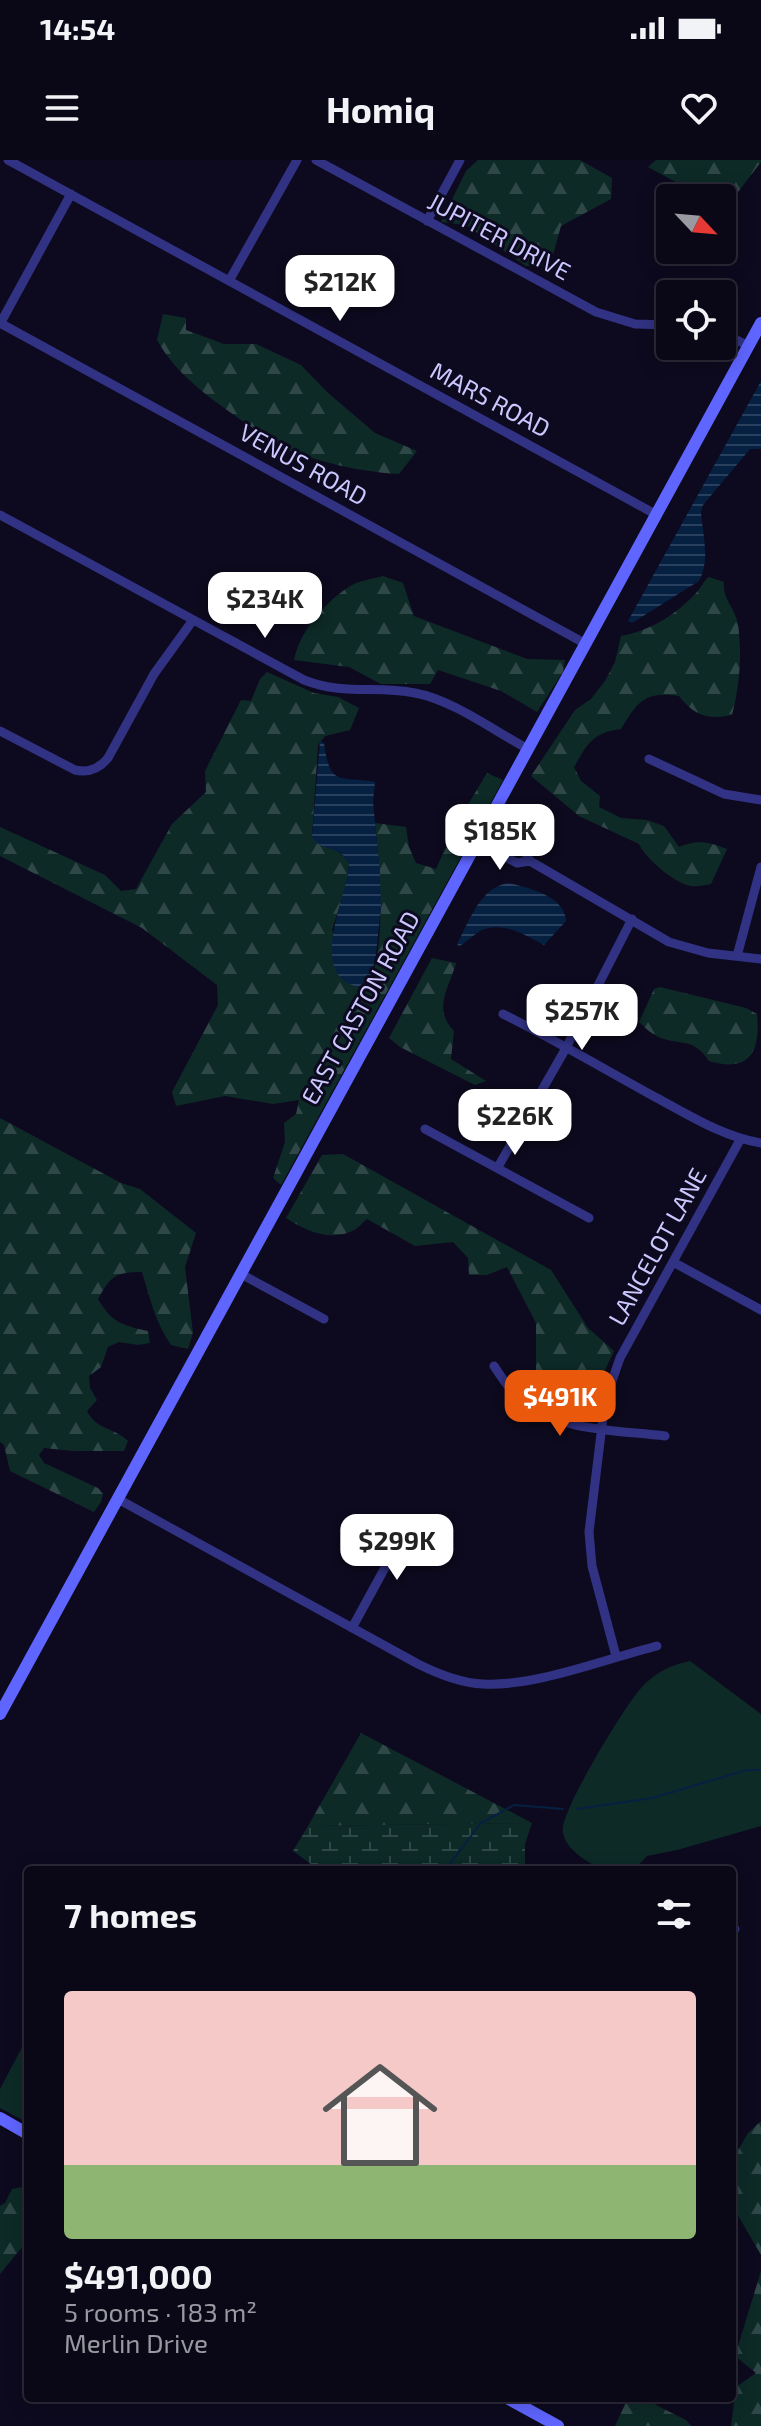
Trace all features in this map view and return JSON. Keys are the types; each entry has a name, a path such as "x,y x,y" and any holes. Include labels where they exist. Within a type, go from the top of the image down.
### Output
{"street":[{"name":"MARS ROAD","path":"8,160 657,515"},
{"path":"229,281 297,160"},
{"name":"JUPITER DRIVE","path":"316,160 596,312 635,324 656,325"},
{"path":"427,221 460,160"},
{"path":"0,323 71,194"},
{"name":"VENUS ROAD","path":"0,323 586,644"},
{"name":"EAST CASTON ROAD","path":"0,1714 761,323"},
{"path":"736,340 749,346"},
{"path":"0,515 320,686 423,695 444,703 528,749"},
{"path":"0,731 75,770 87,771 99,767 108,758 154,674 193,620"},
{"path":"649,759 724,794 761,800"},
{"path":"485,827 523,848 530,861 669,942 708,953 761,959"},
{"path":"477,842 517,863 530,861"},
{"path":"737,956 761,867"},
{"path":"498,1167 566,1048 632,919"},
{"path":"503,1014 698,1121 740,1140 761,1143"},
{"path":"425,1129 589,1218"},
{"name":"LANCELOT LANE","path":"616,1656 595,1580 589,1545 589,1520 605,1401 615,1368 740,1140"},
{"path":"673,1262 761,1310"},
{"path":"241,1274 324,1319"},
{"path":"494,1366 511,1390 538,1412 559,1421 665,1436"},
{"path":"118,1499 428,1669 460,1681 478,1684 524,1681 657,1646"},
{"path":"352,1628 411,1520"},
{"path":"0,2118 24,2132"},
{"path":"514,2402 558,2426"}],"green space":[{"path":"478,160 580,160 612,178 611,199 561,226 550,266 526,266 466,225 441,222 466,171"},
{"path":"656,160 761,160 736,195 736,184 679,184 648,167"},
{"path":"163,314 186,318 186,330 224,344 256,344 301,365 375,433 417,451 399,474 340,466 280,447 213,400 176,366 157,340"},
{"path":"383,576 403,583 414,616 527,659 565,660 563,672 537,712 501,691 438,670 430,684 381,684 349,667 294,660 308,627 333,599 356,583"},
{"path":"709,577 724,582 725,593 738,624 740,670 732,715 702,715 679,696 650,697 632,711 621,729 603,733 592,740 574,767 581,781 600,796 599,807 621,818 647,820 664,826 679,847 703,842 727,849 711,884 693,886 661,870 639,844 579,816 531,776 575,710 591,699 605,681 615,662 621,636 653,626 672,614"},
{"path":"267,672 314,693 338,697 359,708 350,730 325,736 318,745 312,837 338,852 349,864 346,886 332,930 365,988 372,974 380,933 375,823 406,827 409,847 416,863 436,869 455,826 487,773 503,780 281,1185 273,1178 285,1142 284,1123 296,1114 299,1100 273,1104 225,1096 176,1106 172,1092 218,1005 217,985 142,928 0,856 0,827 105,875 121,891 136,889 172,824 206,792 205,771 241,700 251,701 260,679"},
{"path":"432,958 456,963 443,1006 447,1023 454,1031 451,1059 486,1081 475,1085 400,1047 389,1038"},
{"path":"660,987 746,1008 757,1014 757,1039 750,1056 734,1064 709,1061 693,1045 661,1038 649,1031 639,1022 654,989"},
{"path":"0,1118 121,1183 140,1189 196,1233 185,1267 193,1333 188,1349 171,1345 165,1336 142,1272 115,1277 98,1299 118,1322 148,1331 150,1343 119,1342 108,1347 101,1367 89,1376 90,1388 97,1400 87,1411 95,1422 128,1441 124,1451 44,1448 39,1455 44,1463 98,1488 103,1494 94,1512 10,1471 4,1445 0,1442"},
{"path":"343,1154 551,1270 588,1328 614,1351 597,1387 580,1407 561,1399 539,1396 536,1323 507,1267 487,1275 469,1275 468,1258 453,1242 415,1246 367,1219 344,1234 326,1235 301,1227 286,1218 322,1155"},
{"path":"690,1661 761,1714 761,1826 647,1856 638,1866 594,1865 578,1855 566,1842 563,1827 567,1815 585,1777 634,1697 653,1677"},
{"path":"361,1733 532,1823 308,1826"},
{"path":"532,1823 525,1844 524,1866 314,1866 293,1851 308,1826"},
{"path":"24,2044 24,2121 0,2108 0,2089"},
{"path":"761,2121 761,2255 736,2212 736,2154 748,2133"},
{"path":"24,2187 24,2245 0,2274 0,2206 12,2189"},
{"path":"761,2271 761,2426 731,2426 736,2387 756,2373 736,2357"},
{"path":"626,2402 655,2402 691,2426 615,2426"}],"water":[{"path":"761,381 761,449 750,449 703,505 705,564 699,581 632,623 628,621"},
{"path":"320,741 324,743 334,774 346,779 375,782 373,802 381,908 376,954 370,982 365,988 346,982 336,970 332,955 333,936 349,864 341,853 321,845 312,837"},
{"path":"509,883 553,899 564,912 566,921 544,945 513,930 496,927 480,931 459,946 457,944 483,898 490,891"}],"waterway":[{"path":"577,1809 652,1798 747,1770 761,1770"},
{"path":"448,1866 481,1823 514,1805 563,1809"}]}
